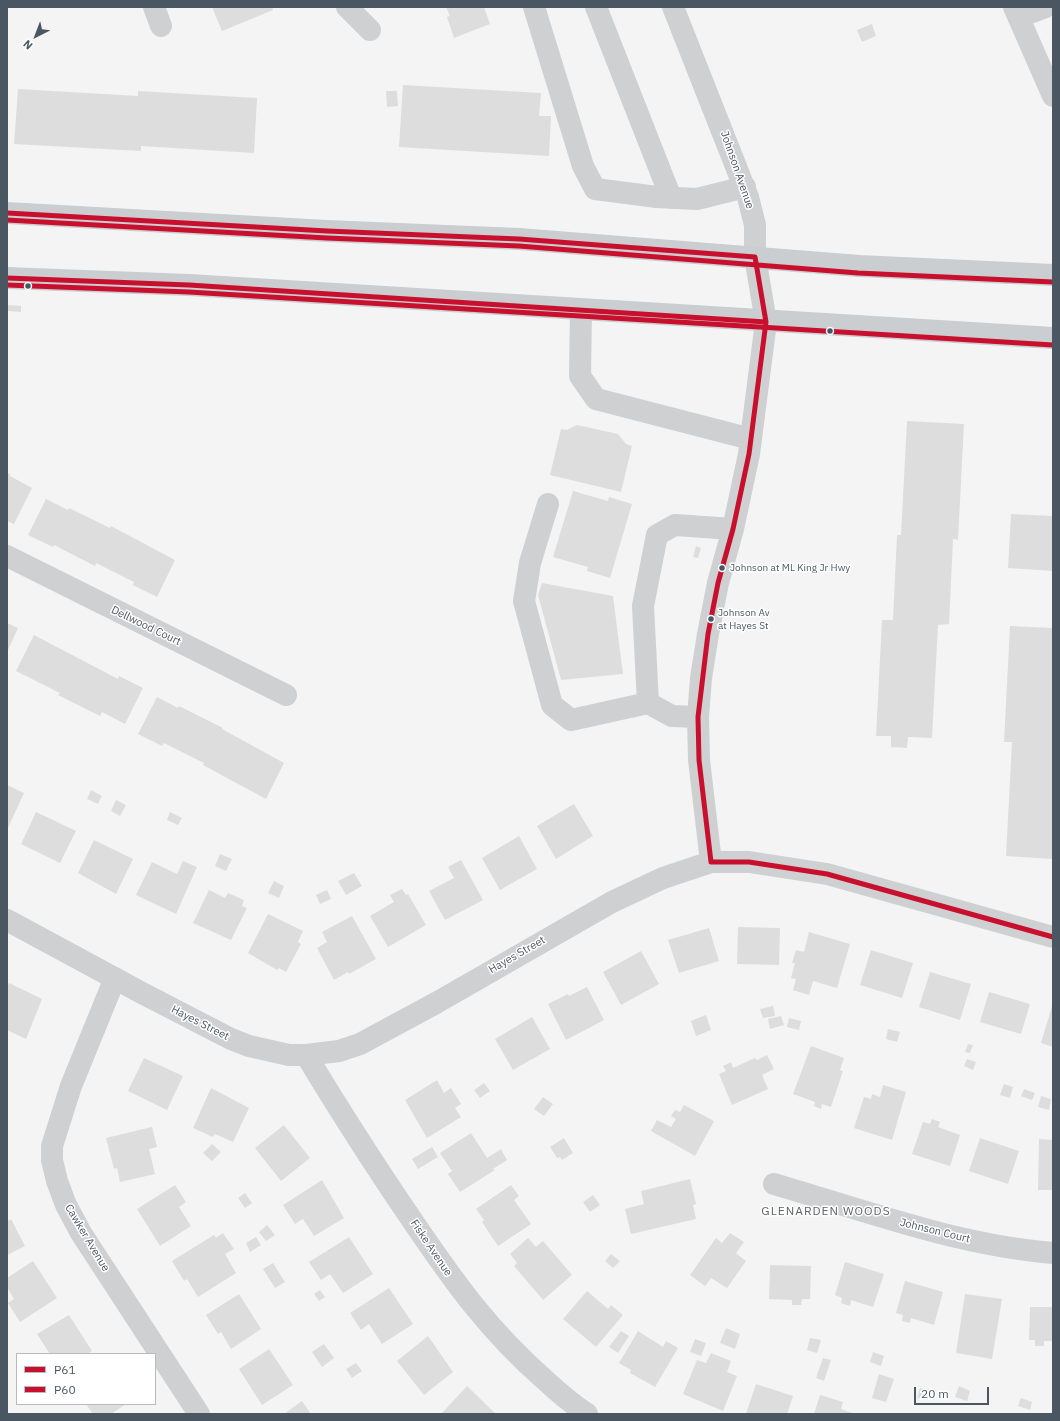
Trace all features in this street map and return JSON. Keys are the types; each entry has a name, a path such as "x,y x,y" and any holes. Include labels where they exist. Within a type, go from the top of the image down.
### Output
{"main road":[{"path":"7,213 327,231 519,238 859,266 1053,275"},
{"path":"7,278 189,285 766,322 1053,338"}],"street":[{"path":"348,7 370,30"},
{"path":"534,7 583,166 596,189 671,198 698,199 745,186"},
{"path":"596,7 671,198"},
{"name":"Johnson Avenue","path":"673,7 745,186 755,225 755,257 766,322 752,438 733,529 718,583 708,634 698,718 699,760 711,862"},
{"path":"1046,7 1016,12 1053,96"},
{"path":"581,310 580,376 596,400 752,438"},
{"path":"548,504 530,563 524,601 552,705 571,720 648,703 672,716 698,718"},
{"path":"648,703 643,606 657,535 675,525 733,529"},
{"name":"Dellwood Court","path":"7,556 286,695"},
{"name":"Hayes Street","path":"7,920 231,1039 249,1046 282,1053 306,1055 339,1051 360,1044 436,1003 612,902 663,878 711,862 749,862 827,874 1053,937"},
{"name":"Cawker Avenue","path":"115,978 71,1086 52,1146 52,1160 66,1205 81,1233 199,1414"},
{"name":"Fiske Avenue","path":"306,1055 388,1186 461,1291 515,1354 587,1414"},
{"name":"Johnson Court","path":"774,1184 897,1222 955,1237 1053,1253"}],"building":[{"path":"212,7 272,7 273,10 222,31"},
{"path":"446,7 484,7 490,24 454,38 447,17 450,16"},
{"path":"872,24 876,36 862,42 857,30"},
{"path":"403,85 541,93 539,116 551,116 549,156 399,147"},
{"path":"18,89 138,96 138,91 257,98 254,153 141,146 141,151 14,144"},
{"path":"386,91 397,91 398,106 387,107"},
{"path":"7,305 21,306 21,312 7,311"},
{"path":"907,421 964,424 958,540 953,539 949,624 938,625 932,738 908,737 907,748 891,747 891,736 876,736 882,620 893,620 897,535 901,535"},
{"path":"577,425 618,434 626,444 632,446 621,492 550,475 561,429 567,430"},
{"path":"7,473 32,488 14,524 7,521"},
{"path":"573,491 608,501 609,497 632,504 610,578 587,571 588,567 553,557"},
{"path":"46,499 68,510 69,508 110,528 111,526 175,560 157,597 133,585 134,582 96,563 95,566 54,545 53,547 28,535"},
{"path":"1011,514 1053,516 1053,571 1008,568"},
{"path":"696,546 701,548 698,558 693,557"},
{"path":"542,583 613,596 623,674 561,680 538,595"},
{"path":"7,623 18,628 7,652"},
{"path":"1010,626 1053,628 1053,859 1006,856 1012,742 1004,742"},
{"path":"34,635 118,679 119,676 143,688 125,724 102,712 100,716 58,695 60,693 16,671"},
{"path":"157,697 178,708 179,706 223,728 222,729 284,763 266,799 203,765 204,763 164,743 162,746 138,734"},
{"path":"7,785 24,793 7,830"},
{"path":"91,790 102,796 98,804 87,799"},
{"path":"116,800 126,805 120,816 111,811"},
{"path":"574,804 593,836 556,859 537,826"},
{"path":"36,812 76,831 60,863 21,844"},
{"path":"170,812 182,818 178,825 167,820"},
{"path":"519,836 537,869 500,890 482,858"},
{"path":"94,840 133,859 116,894 78,873"},
{"path":"220,854 232,859 226,871 215,866"},
{"path":"461,860 483,900 445,920 429,891 454,878 448,867"},
{"path":"183,861 197,867 176,914 136,895 152,862 177,874"},
{"path":"354,873 362,886 346,895 338,881"},
{"path":"274,881 284,886 279,898 268,893"},
{"path":"402,889 406,895 408,894 426,925 388,947 370,916 394,902 390,895"},
{"path":"209,890 225,898 228,893 244,900 242,906 247,908 231,940 193,923"},
{"path":"327,890 331,899 320,904 316,895"},
{"path":"268,914 303,931 298,942 301,944 286,972 279,968 277,970 248,953"},
{"path":"352,916 376,959 349,974 348,972 334,980 317,948 327,942 322,932"},
{"path":"738,927 780,928 779,965 737,964"},
{"path":"709,928 719,961 679,973 668,940"},
{"path":"809,932 850,944 837,988 813,981 809,995 793,990 796,979 791,978 795,963 792,963 796,950 804,952"},
{"path":"871,950 913,963 902,998 860,985"},
{"path":"641,951 659,984 621,1005 603,972"},
{"path":"930,972 971,984 960,1020 919,1007"},
{"path":"9,983 42,999 26,1039 7,1030 7,987"},
{"path":"587,987 604,1020 566,1040 548,1004"},
{"path":"989,992 1030,1004 1021,1034 980,1022"},
{"path":"773,1006 775,1016 763,1018 760,1009"},
{"path":"1052,1006 1053,1007 1053,1047 1041,1043"},
{"path":"706,1015 711,1030 696,1036 691,1021"},
{"path":"781,1016 784,1025 770,1029 768,1019"},
{"path":"532,1017 550,1049 513,1070 495,1039"},
{"path":"789,1018 801,1021 799,1030 787,1027"},
{"path":"888,1029 900,1032 897,1042 886,1039"},
{"path":"968,1044 973,1045 970,1053 965,1052"},
{"path":"811,1046 844,1058 840,1070 843,1071 831,1107 822,1104 821,1109 814,1106 815,1102 793,1094"},
{"path":"767,1055 774,1069 762,1075 768,1089 732,1105 719,1074 726,1071 723,1066 731,1062 733,1068 755,1058 757,1060"},
{"path":"144,1058 183,1076 167,1110 128,1091"},
{"path":"967,1059 976,1062 973,1070 964,1066"},
{"path":"437,1080 444,1093 451,1088 461,1104 455,1108 461,1117 427,1138 405,1100"},
{"path":"484,1083 490,1091 480,1098 474,1090"},
{"path":"1004,1084 1013,1087 1010,1098 1000,1095"},
{"path":"883,1085 906,1092 892,1140 854,1128 864,1097 871,1099 872,1094 880,1097"},
{"path":"211,1088 249,1108 233,1142 215,1134 213,1137 193,1128"},
{"path":"1024,1089 1035,1093 1032,1100 1021,1096"},
{"path":"1041,1096 1051,1099 1049,1110 1038,1107"},
{"path":"543,1097 553,1104 544,1116 534,1109"},
{"path":"684,1105 714,1121 695,1156 651,1131 657,1120 671,1127 676,1119 671,1116 675,1110 680,1112"},
{"path":"932,1119 940,1122 938,1127 960,1135 950,1166 912,1154 923,1122 930,1124"},
{"path":"284,1125 310,1158 281,1181 255,1148"},
{"path":"152,1127 157,1147 149,1149 155,1174 120,1182 117,1168 114,1169 106,1138"},
{"path":"471,1133 487,1158 501,1149 507,1160 493,1169 495,1170 460,1192 448,1174 452,1171 440,1153"},
{"path":"564,1138 573,1153 562,1160 560,1157 557,1158 550,1147"},
{"path":"980,1138 1019,1151 1008,1184 969,1171"},
{"path":"1039,1139 1053,1140 1053,1190 1038,1190"},
{"path":"212,1144 221,1152 212,1161 203,1153"},
{"path":"432,1147 438,1157 418,1169 412,1159"},
{"path":"690,1179 696,1204 693,1205 696,1219 631,1234 625,1209 644,1204 641,1191"},
{"path":"322,1180 344,1218 314,1236 303,1219 295,1224 283,1205"},
{"path":"175,1185 186,1202 179,1207 191,1226 160,1246 137,1209"},
{"path":"511,1185 519,1196 514,1200 531,1224 498,1246 482,1222 484,1220 476,1209"},
{"path":"245,1193 252,1203 245,1208 238,1198"},
{"path":"593,1195 600,1205 590,1212 583,1202"},
{"path":"7,1217 9,1221 11,1219 25,1246 7,1255"},
{"path":"267,1225 275,1235 266,1241 259,1232"},
{"path":"223,1233 234,1249 225,1254 236,1273 198,1297 187,1279 184,1281 172,1261 214,1235 216,1238"},
{"path":"730,1233 744,1242 736,1253 746,1261 727,1288 711,1278 705,1286 690,1275 716,1238 722,1243"},
{"path":"256,1237 261,1245 250,1252 246,1243"},
{"path":"349,1237 373,1274 343,1293 330,1274 321,1280 309,1262"},
{"path":"528,1238 536,1247 543,1241 572,1275 543,1300 514,1266 517,1263 510,1254"},
{"path":"611,1254 620,1261 613,1268 605,1261"},
{"path":"33,1261 57,1298 20,1322 8,1303 14,1299 7,1287 7,1278"},
{"path":"845,1262 884,1274 873,1307 851,1300 850,1306 841,1303 842,1298 835,1295"},
{"path":"273,1263 285,1282 275,1288 263,1269"},
{"path":"770,1265 811,1266 810,1299 802,1299 801,1305 792,1305 792,1300 769,1299"},
{"path":"905,1281 943,1292 934,1325 911,1318 910,1323 902,1321 903,1315 896,1313"},
{"path":"389,1288 413,1324 382,1344 369,1324 361,1330 350,1313"},
{"path":"320,1290 325,1297 319,1301 314,1294"},
{"path":"587,1291 608,1309 611,1305 623,1315 596,1347 563,1319"},
{"path":"239,1294 261,1329 231,1349 221,1332 218,1334 206,1315"},
{"path":"965,1294 1002,1299 992,1359 956,1353"},
{"path":"1030,1307 1053,1307 1053,1341 1044,1341 1044,1346 1035,1346 1035,1340 1029,1340"},
{"path":"69,1315 92,1351 89,1353 49,1353 37,1334"},
{"path":"726,1328 740,1334 735,1349 720,1343"},
{"path":"621,1331 629,1336 618,1353 609,1347"},
{"path":"638,1331 663,1347 666,1341 678,1348 655,1387 630,1373 631,1370 619,1363"},
{"path":"428,1336 453,1372 424,1395 397,1361"},
{"path":"810,1338 821,1340 817,1353 807,1350"},
{"path":"695,1339 706,1343 701,1356 690,1352"},
{"path":"324,1344 334,1358 322,1367 312,1352"},
{"path":"269,1349 293,1385 262,1405 239,1369"},
{"path":"873,1352 884,1356 881,1366 870,1362"},
{"path":"711,1353 731,1361 727,1372 737,1376 723,1411 683,1394 697,1360 706,1363"},
{"path":"823,1358 831,1360 824,1381 816,1378"},
{"path":"356,1363 362,1371 352,1378 346,1369"},
{"path":"879,1374 894,1379 886,1402 872,1398"},
{"path":"756,1384 793,1396 787,1414 746,1414"},
{"path":"467,1386 496,1414 441,1414"},
{"path":"959,1386 970,1391 967,1401 955,1397"},
{"path":"920,1388 931,1390 928,1400 917,1398"},
{"path":"820,1395 843,1402 841,1409 855,1414 814,1414"},
{"path":"1021,1398 1032,1402 1030,1410 1018,1406"},
{"path":"302,1401 311,1414 284,1414"},
{"path":"87,1405 124,1405 111,1414 93,1414"}],"transit line":[{"name":"P61","path":"7,213 327,231 519,239 755,257 766,322 749,454 733,529 718,583 708,634 698,717 699,760 711,862"},
{"name":"P60","path":"7,220 327,238 519,246 858,273 1053,282"},
{"name":"P61","path":"7,278 189,285 766,322"},
{"name":"P60","path":"7,285 189,292 1053,345"},
{"name":"P61","path":"711,862 749,862 827,874 1053,937"}],"place":[{"name":"Johnson at ML King Jr Hwy","path":"722,568"},
{"name":"Johnson Av at Hayes St","path":"711,619"}],"district":[{"name":"GLENARDEN WOODS","path":"826,1212"}]}
